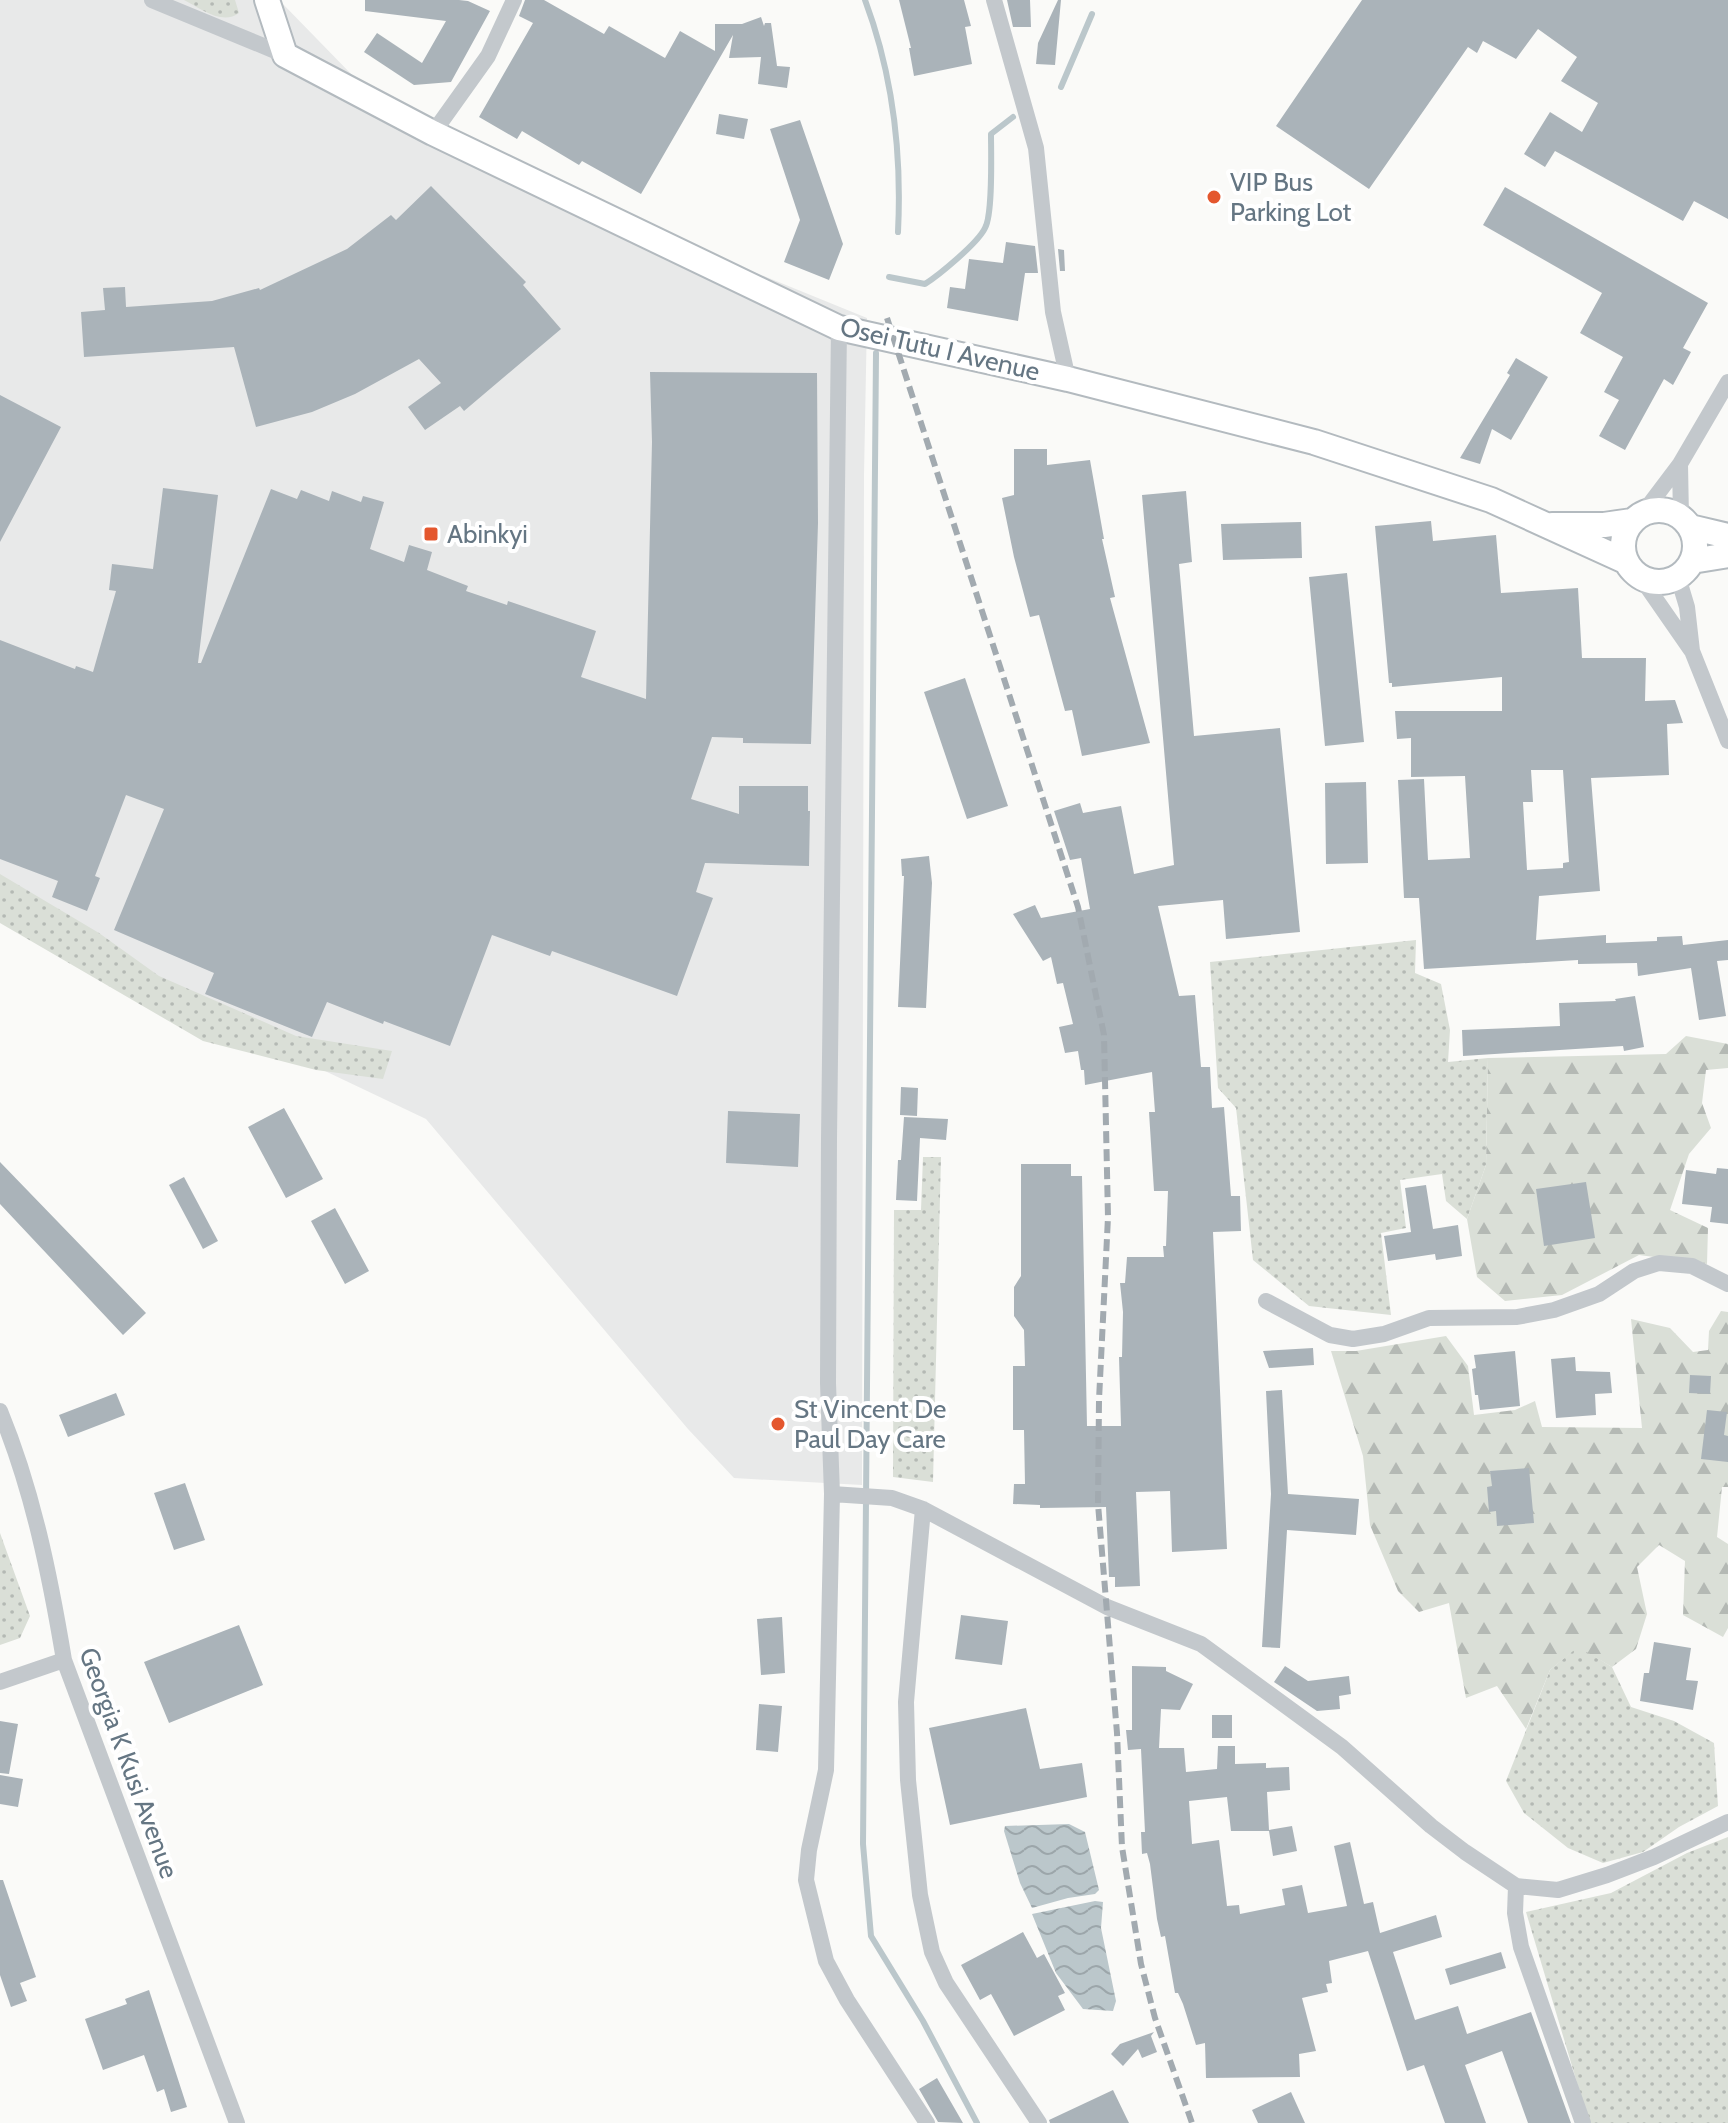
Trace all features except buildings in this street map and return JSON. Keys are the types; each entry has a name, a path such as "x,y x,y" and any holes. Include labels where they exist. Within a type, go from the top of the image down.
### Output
{"street":[{"path":"152,0 285,55"},
{"path":"267,0 285,55"},
{"path":"433,133 488,56 514,0"},
{"path":"994,0 1036,148 1053,312 1068,379"},
{"name":"Osei Tutu I Avenue","path":"285,55 433,133 839,328 1068,379 1314,442 1491,500 1550,525 1633,570"},
{"path":"839,328 829,1124 828,1383 832,1494 826,1770 809,1850 806,1880 826,1961 855,2013 927,2123"},
{"path":"1728,382 1680,464 1624,533 1622,547 1633,570 1692,651 1728,741"},
{"path":"1680,464 1686,522 1695,544 1685,569 1692,651"},
{"path":"1637,517 1656,510 1669,511 1686,522 1728,536"},
{"name":"Osei Tutu I Avenue","path":"1550,525 1604,525 1637,517"},
{"path":"1633,570 1666,582 1685,569 1728,555"},
{"path":"1266,1301 1330,1335 1353,1339 1384,1334 1429,1318 1517,1317 1554,1310 1599,1294 1634,1271 1659,1263 1692,1266 1728,1284"},
{"name":"Georgia K Kusi Avenue","path":"0,1411 32,1504 51,1582 64,1660 237,2123"},
{"path":"832,1494 892,1498 923,1509 1107,1607 1201,1644 1342,1747 1465,1852 1516,1886 1558,1890 1654,1857 1728,1822"},
{"path":"923,1509 906,1702 908,1780 920,1895 932,1952 946,1983 1039,2123"},
{"path":"0,1682 64,1660"},
{"path":"1516,1886 1515,1913 1521,1947 1583,2123"}],"shaded area":[{"path":"0,0 279,0 355,78 453,130 707,253 867,318 862,1485 734,1478 688,1429 426,1119 64,947 0,893"}],"green space":[{"path":"184,0 235,0 239,13 232,17 218,17"},
{"path":"0,874 99,933 159,976 296,1036 392,1051 383,1079 316,1070 203,1041 0,923"},
{"path":"1416,940 1415,973 1441,984 1450,1030 1448,1062 1488,1058 1486,1165 1467,1219 1446,1201 1442,1174 1400,1180 1406,1228 1381,1233 1391,1315 1309,1306 1253,1260 1236,1108 1218,1088 1210,962"},
{"path":"1686,1036 1728,1044 1728,1068 1706,1070 1702,1103 1711,1128 1689,1154 1670,1210 1708,1228 1707,1264 1639,1255 1562,1295 1505,1301 1477,1277 1467,1219 1486,1165 1488,1058 1666,1054"},
{"path":"923,1157 941,1157 933,1482 893,1477 894,1210 921,1210"},
{"path":"1721,1311 1728,1312 1728,1487 1722,1487 1717,1537 1728,1544 1728,1628 1723,1637 1683,1615 1685,1561 1659,1545 1637,1567 1647,1614 1636,1649 1612,1667 1578,1647 1550,1670 1526,1729 1497,1686 1466,1698 1449,1603 1419,1612 1398,1591 1370,1525 1363,1456 1331,1351 1356,1351 1446,1336 1468,1366 1474,1415 1515,1410 1535,1401 1542,1427 1642,1428 1631,1319 1670,1328 1693,1352 1708,1350 1709,1331"},
{"path":"0,1533 30,1616 20,1638 0,1645"},
{"path":"1578,1646 1612,1667 1631,1707 1674,1721 1714,1743 1718,1806 1679,1827 1643,1852 1603,1863 1568,1848 1524,1813 1506,1781 1550,1670"},
{"path":"1728,1837 1728,2123 1589,2123 1526,1912 1611,1893 1687,1853"}],"water":[{"path":"1069,1824 1085,1832 1099,1890 1095,1894 1032,1908 1020,1883 1005,1826"},
{"path":"1103,1902 1101,1928 1116,2001 1113,2011 1083,2009 1056,1973 1032,1914"}],"waterway":[{"path":"865,0 883,57 894,114 898,232"},
{"path":"1061,87 1092,14"},
{"path":"889,277 925,284 975,242 988,221 991,134 1013,117"},
{"path":"876,353 863,1844 871,1936 923,2021 977,2123"}],"railway":[{"path":"887,318 1078,907 1104,1035 1108,1217 1099,1400 1098,1504 1117,1733 1122,1847 1141,1964 1155,2018 1192,2123"}],"place":[{"name":"VIP Bus Parking Lot","path":"1214,197"},
{"name":"Abinkyi","path":"431,534"},
{"name":"St Vincent De Paul Day Care","path":"778,1424"}]}
